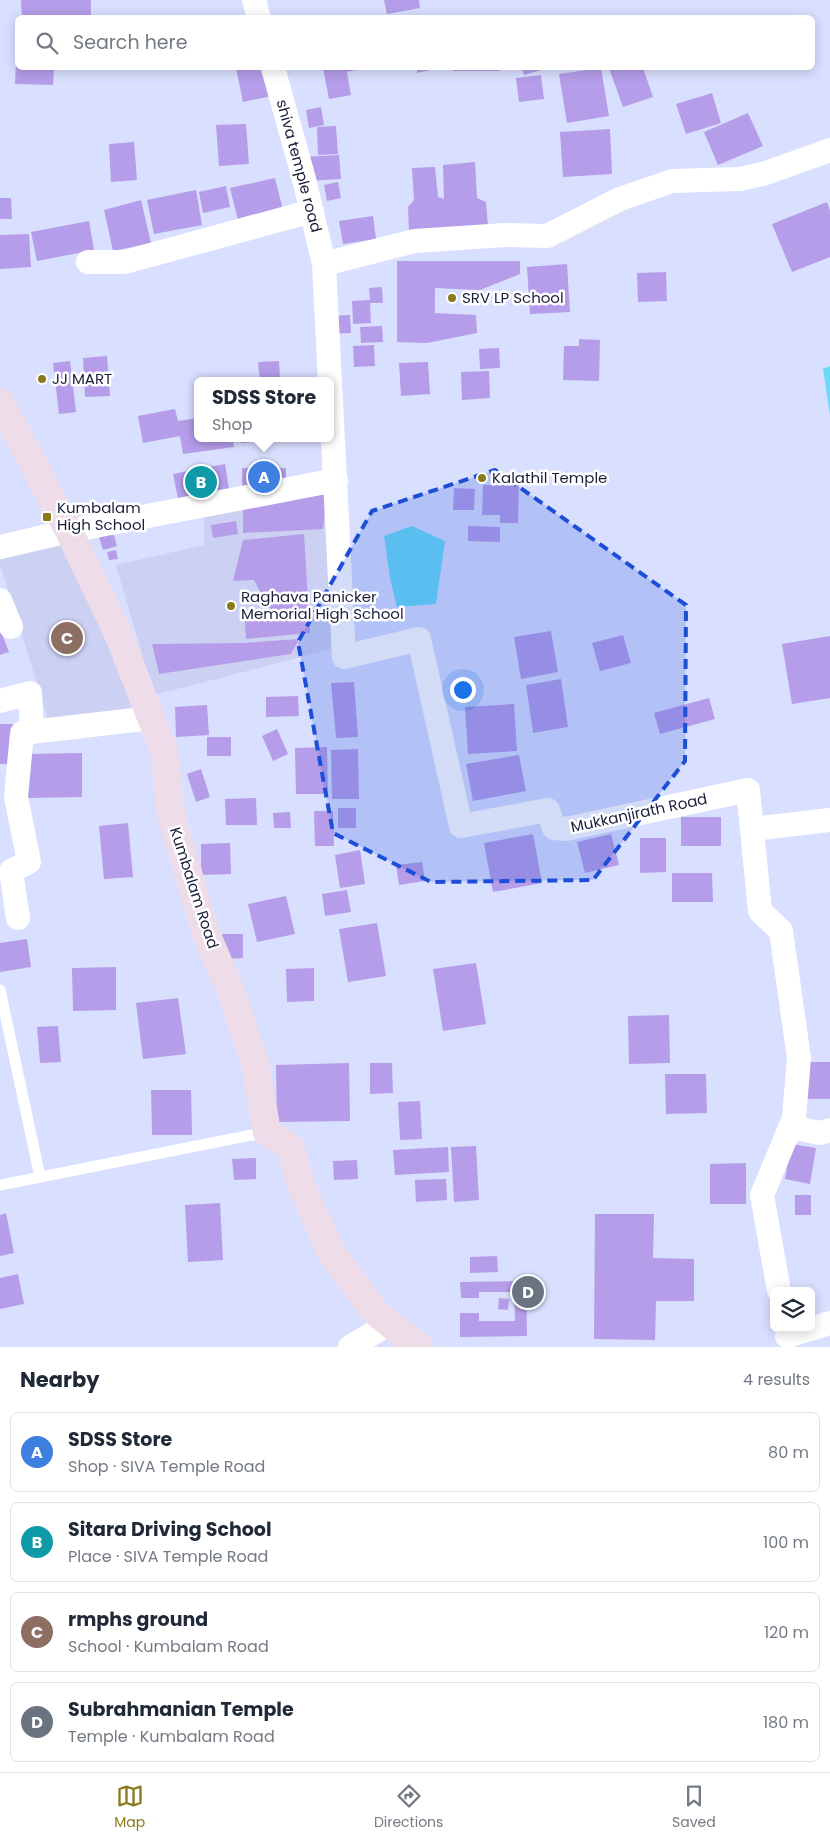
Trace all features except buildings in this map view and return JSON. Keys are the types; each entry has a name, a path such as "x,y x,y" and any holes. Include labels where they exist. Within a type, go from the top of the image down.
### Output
{"main road":[{"name":"Kumbalam Road","path":"0,402 69,531 120,636 152,718 164,751 171,814 205,931 229,987 255,1063 267,1132"},
{"path":"267,1132 290,1148 301,1185 332,1252 374,1311 419,1347"}],"street":[{"path":"254,0 258,15"},
{"name":"shiva temple road","path":"274,70 312,211 324,264 330,377"},
{"path":"324,264 415,241 504,235 546,236 620,199 672,181 740,179 766,173 830,150"},
{"path":"88,262 125,262 312,211"},
{"name":"shiva temple road","path":"334,442 336,480"},
{"path":"0,547 69,531 336,480"},
{"name":"Mukkanjirath Road","path":"336,480 344,657 419,639 461,826 548,810 554,828 566,829 748,790 760,911 781,931 800,1058 794,1118 762,1195 778,1287"},
{"path":"0,701 30,693 32,732"},
{"path":"18,918 11,871 29,862 16,797 22,733 152,718"},
{"path":"752,829 830,820"},
{"path":"790,1127 820,1133 830,1130"},
{"path":"350,1347 390,1324"},
{"path":"785,1337 830,1324"}],"lane":[{"path":"0,990 40,1177"},
{"path":"0,1185 267,1132"}],"highlighted area":[{"path":"495,470 686,605 685,761 593,880 431,882 333,833 298,642 372,511"}],"shaded area":[{"name":"Raghava Panicker Memorial High School","path":"329,486 336,648 154,695 116,565 204,545 204,513"},
{"path":"70,542 144,711 50,725 0,559"}],"water":[{"path":"830,366 830,415 823,369"},
{"path":"412,526 445,541 436,604 397,607 390,578 384,536"}],"place":[{"name":"SRV LP School","path":"452,298"},
{"name":"JJ MART","path":"42,379"},
{"name":"SDSS Store","path":"264,477"},
{"name":"Kalathil Temple","path":"482,478"},
{"name":"Sitara Driving School","path":"201,482"},
{"name":"Kumbalam High School","path":"47,517"},
{"name":"Raghava Panicker Memorial High School","path":"231,606"},
{"name":"rmphs ground","path":"67,638"},
{"name":"Subrahmanian Temple","path":"528,1292"}]}
